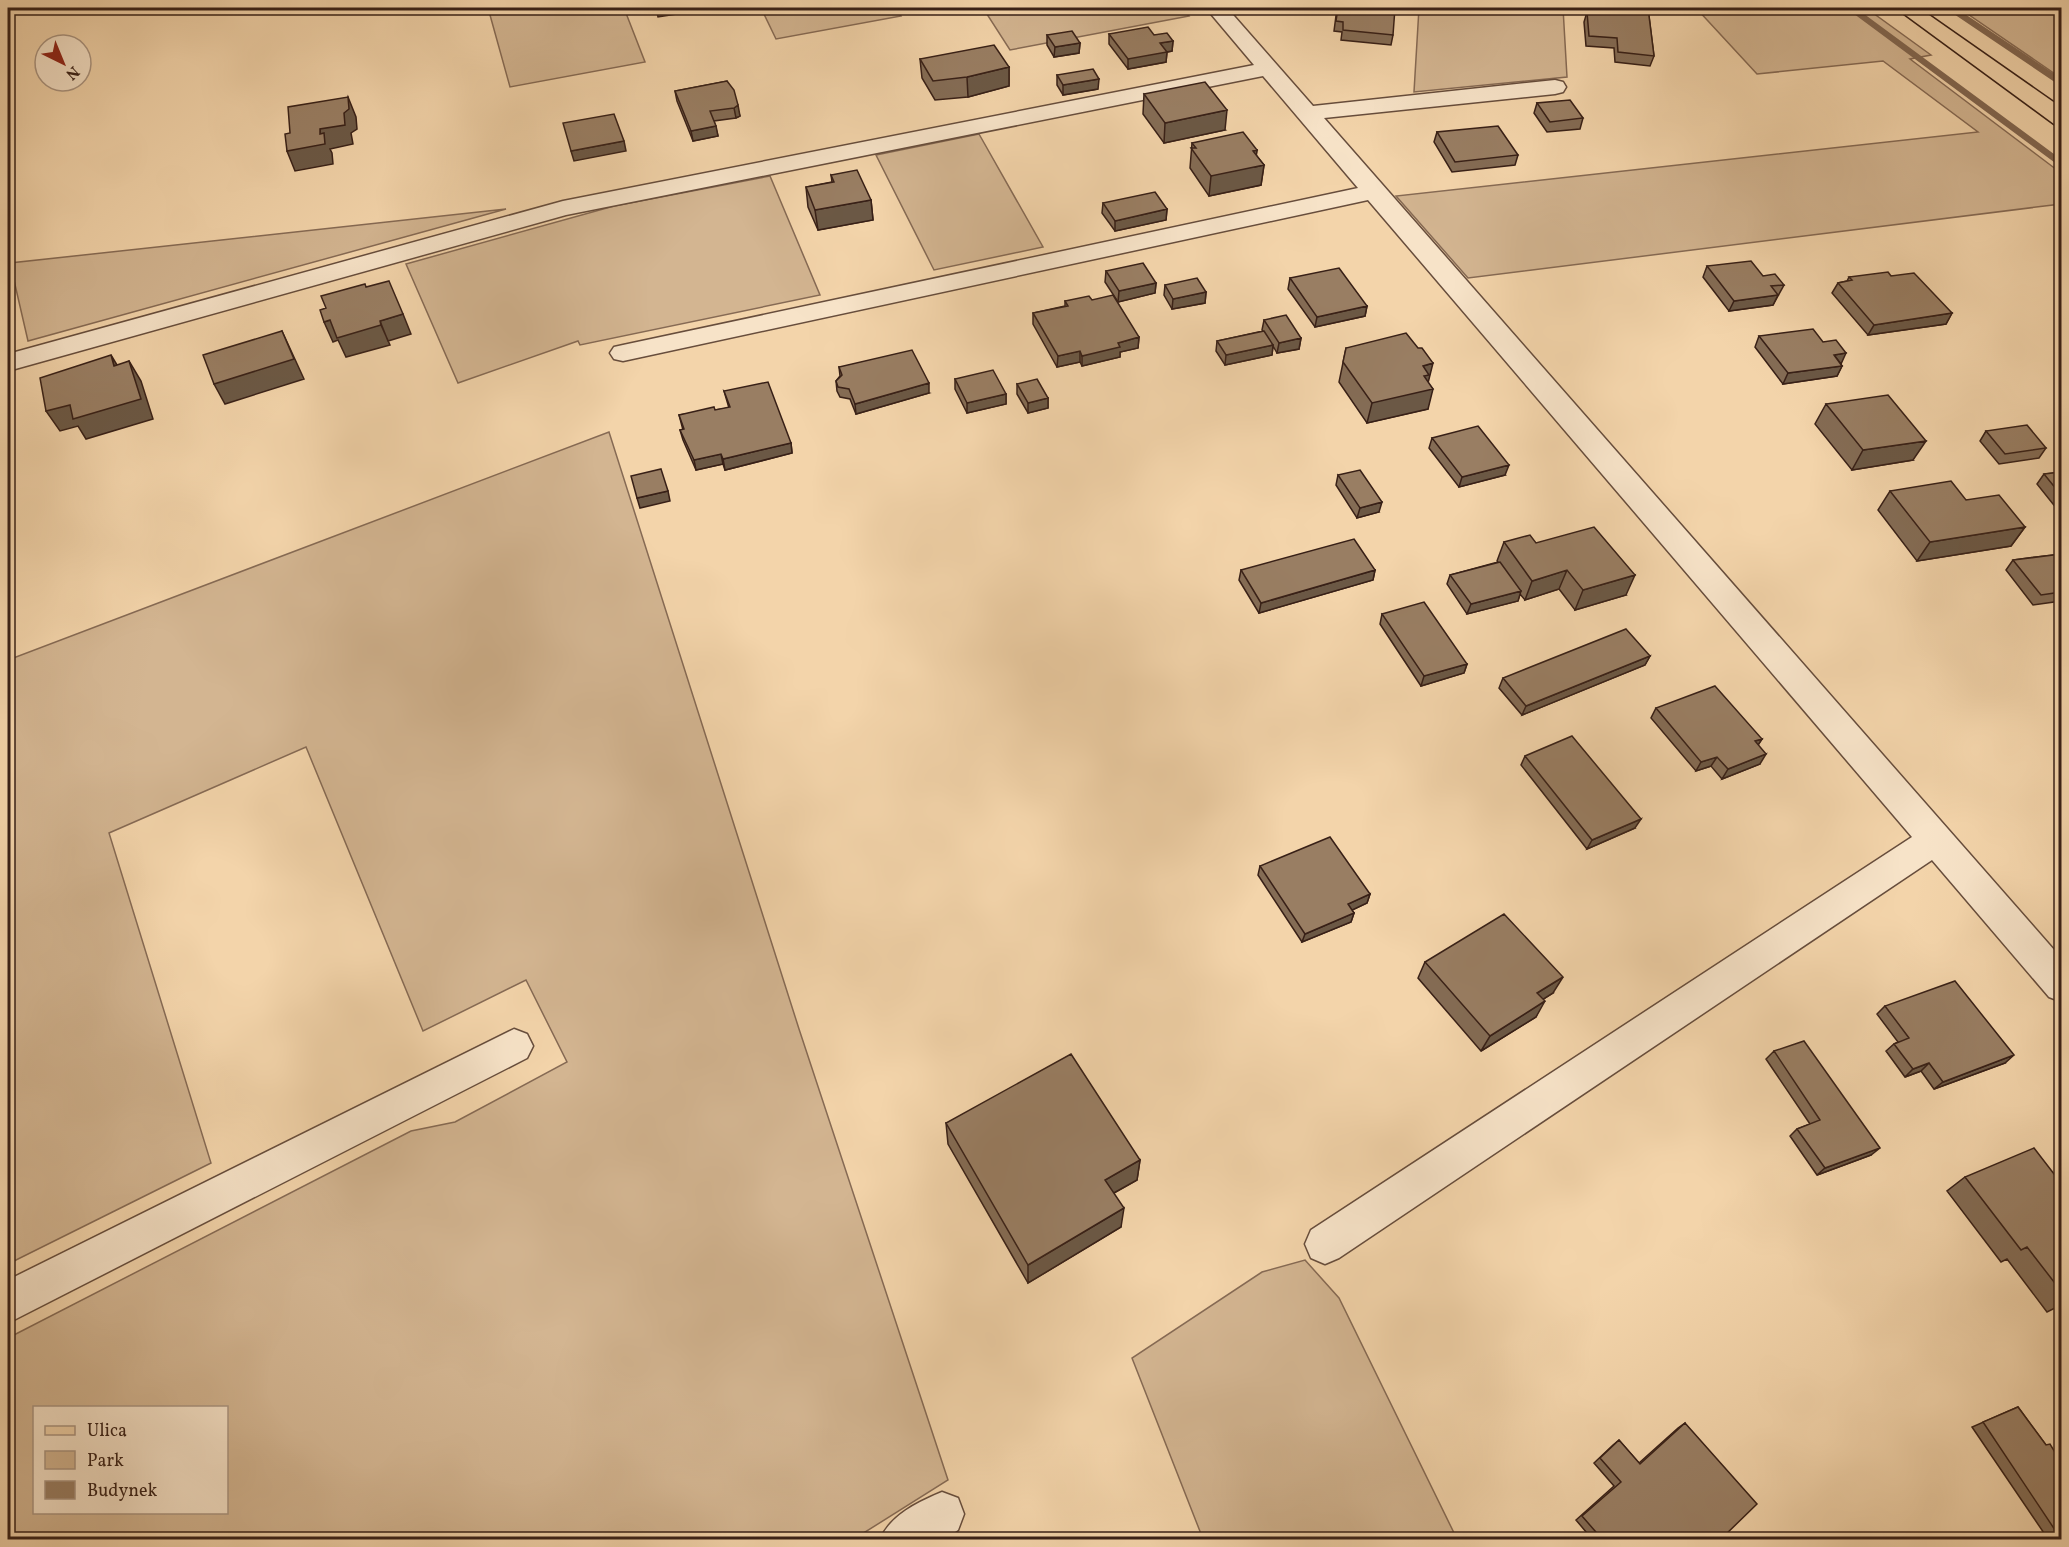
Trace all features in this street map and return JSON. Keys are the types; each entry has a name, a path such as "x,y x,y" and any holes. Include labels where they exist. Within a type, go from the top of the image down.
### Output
{"main road":[{"path":"1906,8 2061,119"}],"street":[{"path":"1216,8 2061,986"},
{"path":"8,363 563,208 852,149 1268,69"},
{"path":"1308,113 1555,87"},
{"path":"623,352 1376,191"},
{"path":"1325,1244 1936,839"},
{"path":"8,1302 514,1046"},
{"path":"902,1539 942,1514"}],"green space":[{"path":"500,8 624,8 645,62 510,87 490,15"},
{"path":"761,8 896,8 901,16 776,39"},
{"path":"983,8 1182,8 1189,16 1010,50"},
{"path":"1419,8 1563,8 1567,77 1414,92"},
{"path":"1696,8 1866,8 1931,55 1910,59 2061,173 2061,204 1468,278 1396,196 1978,132 1883,61 1757,74"},
{"path":"1959,8 2061,8 2059,56 2061,78"},
{"path":"979,134 1043,247 934,270 876,155"},
{"path":"770,176 820,295 580,345 578,341 458,383 406,264 614,206"},
{"path":"506,209 28,341 10,263"},
{"path":"609,432 799,1029 948,1480 854,1539 8,1539 8,1338 411,1131 455,1122 567,1062 526,980 423,1031 306,747 109,833 211,1163 8,1264 8,660"},
{"path":"1305,1260 1339,1298 1457,1539 1203,1539 1132,1358 1262,1272"}],"building":[{"path":"1338,8 1395,8 1393,35 1343,30 1343,22 1336,21"},
{"path":"1607,8 1648,8 1654,56 1618,52 1617,38 1589,36 1587,12 1608,14"},
{"path":"1148,27 1154,35 1167,33 1173,41 1160,43 1167,52 1128,59 1109,34"},
{"path":"1072,31 1080,43 1055,47 1047,35"},
{"path":"994,45 1009,67 967,77 933,81 920,59"},
{"path":"1093,69 1099,79 1063,85 1057,75"},
{"path":"727,81 734,90 738,105 734,108 710,111 716,126 691,131 675,91"},
{"path":"1205,82 1227,110 1165,123 1144,94"},
{"path":"348,97 349,109 344,113 345,125 320,129 320,134 324,133 325,144 287,151 285,134 290,133 288,107"},
{"path":"1570,100 1583,118 1550,122 1537,103"},
{"path":"614,114 624,141 571,151 563,123"},
{"path":"1498,126 1518,155 1455,162 1437,132"},
{"path":"1243,132 1257,150 1253,151 1264,165 1211,176 1191,148 1196,148 1192,143"},
{"path":"857,170 871,200 815,210 806,187 834,182 831,175"},
{"path":"1155,192 1167,209 1115,221 1103,203"},
{"path":"1751,261 1763,276 1775,274 1784,285 1771,286 1778,295 1734,301 1707,266"},
{"path":"1143,263 1156,283 1119,291 1106,271"},
{"path":"1339,268 1367,306 1317,317 1290,278"},
{"path":"1888,272 1891,276 1914,273 1952,313 1874,325 1838,283 1852,280 1849,277"},
{"path":"1197,278 1206,292 1173,299 1165,285"},
{"path":"389,281 403,314 380,321 381,325 337,338 330,320 324,322 320,310 326,308 321,296 365,284 366,287"},
{"path":"1113,295 1139,337 1118,343 1120,347 1082,356 1080,351 1058,356 1033,313 1068,306 1065,301 1089,296 1092,300"},
{"path":"1286,315 1301,338 1279,343 1264,320"},
{"path":"1813,329 1823,342 1836,340 1846,353 1834,355 1842,366 1788,373 1759,336"},
{"path":"282,331 294,359 214,384 203,355"},
{"path":"1264,331 1273,345 1226,355 1217,341"},
{"path":"1406,333 1418,348 1422,348 1433,363 1423,366 1429,375 1424,376 1433,389 1372,403 1343,362 1346,348"},
{"path":"912,350 929,383 855,404 849,389 838,387 836,381 842,375 839,367"},
{"path":"111,355 114,366 129,361 141,399 73,419 70,405 46,411 40,378"},
{"path":"993,370 1006,394 967,403 955,379"},
{"path":"1037,379 1048,398 1028,403 1017,384"},
{"path":"768,382 791,443 723,459 721,454 694,460 680,430 684,429 679,415 714,407 715,410 730,407 724,391"},
{"path":"1888,395 1926,441 1863,450 1826,404"},
{"path":"2027,425 2046,448 2005,454 1986,431"},
{"path":"1478,426 1509,465 1462,477 1432,438"},
{"path":"661,469 668,491 637,498 631,476"},
{"path":"1360,470 1382,502 1360,508 1338,475"},
{"path":"2061,472 2061,495 2044,474"},
{"path":"1951,481 1966,500 1999,495 2025,527 1930,542 1890,491"},
{"path":"1594,527 1635,575 1583,590 1567,570 1532,581 1504,542 1530,535 1536,543"},
{"path":"1354,539 1375,570 1261,603 1241,570"},
{"path":"2061,554 2061,592 2041,595 2013,560"},
{"path":"1500,562 1521,591 1471,604 1450,575"},
{"path":"1424,602 1467,664 1424,676 1382,614"},
{"path":"1626,629 1650,656 1526,706 1503,678"},
{"path":"1715,686 1762,739 1755,741 1766,754 1728,769 1717,757 1701,762 1656,708"},
{"path":"1572,736 1641,819 1592,840 1525,756"},
{"path":"1330,837 1370,894 1348,904 1354,913 1305,934 1260,866"},
{"path":"1504,914 1563,977 1537,993 1545,1001 1490,1036 1425,962"},
{"path":"1955,981 2014,1055 1943,1082 1929,1063 1913,1069 1894,1044 1909,1038 1885,1006"},
{"path":"1804,1041 1880,1148 1825,1168 1797,1129 1820,1120 1774,1051"},
{"path":"1071,1054 1140,1160 1105,1180 1124,1208 1028,1265 946,1123"},
{"path":"2034,1148 2061,1183 2061,1291 2027,1247 2021,1250 1965,1177"},
{"path":"2018,1407 2046,1445 2050,1444 2061,1462 2061,1539 1983,1422"},
{"path":"1685,1423 1757,1504 1721,1539 1602,1539 1582,1516 1621,1482 1600,1458 1619,1440 1640,1464"}],"waterway":[{"path":"1851,8 2062,165"},
{"path":"1950,8 2062,84"}]}
